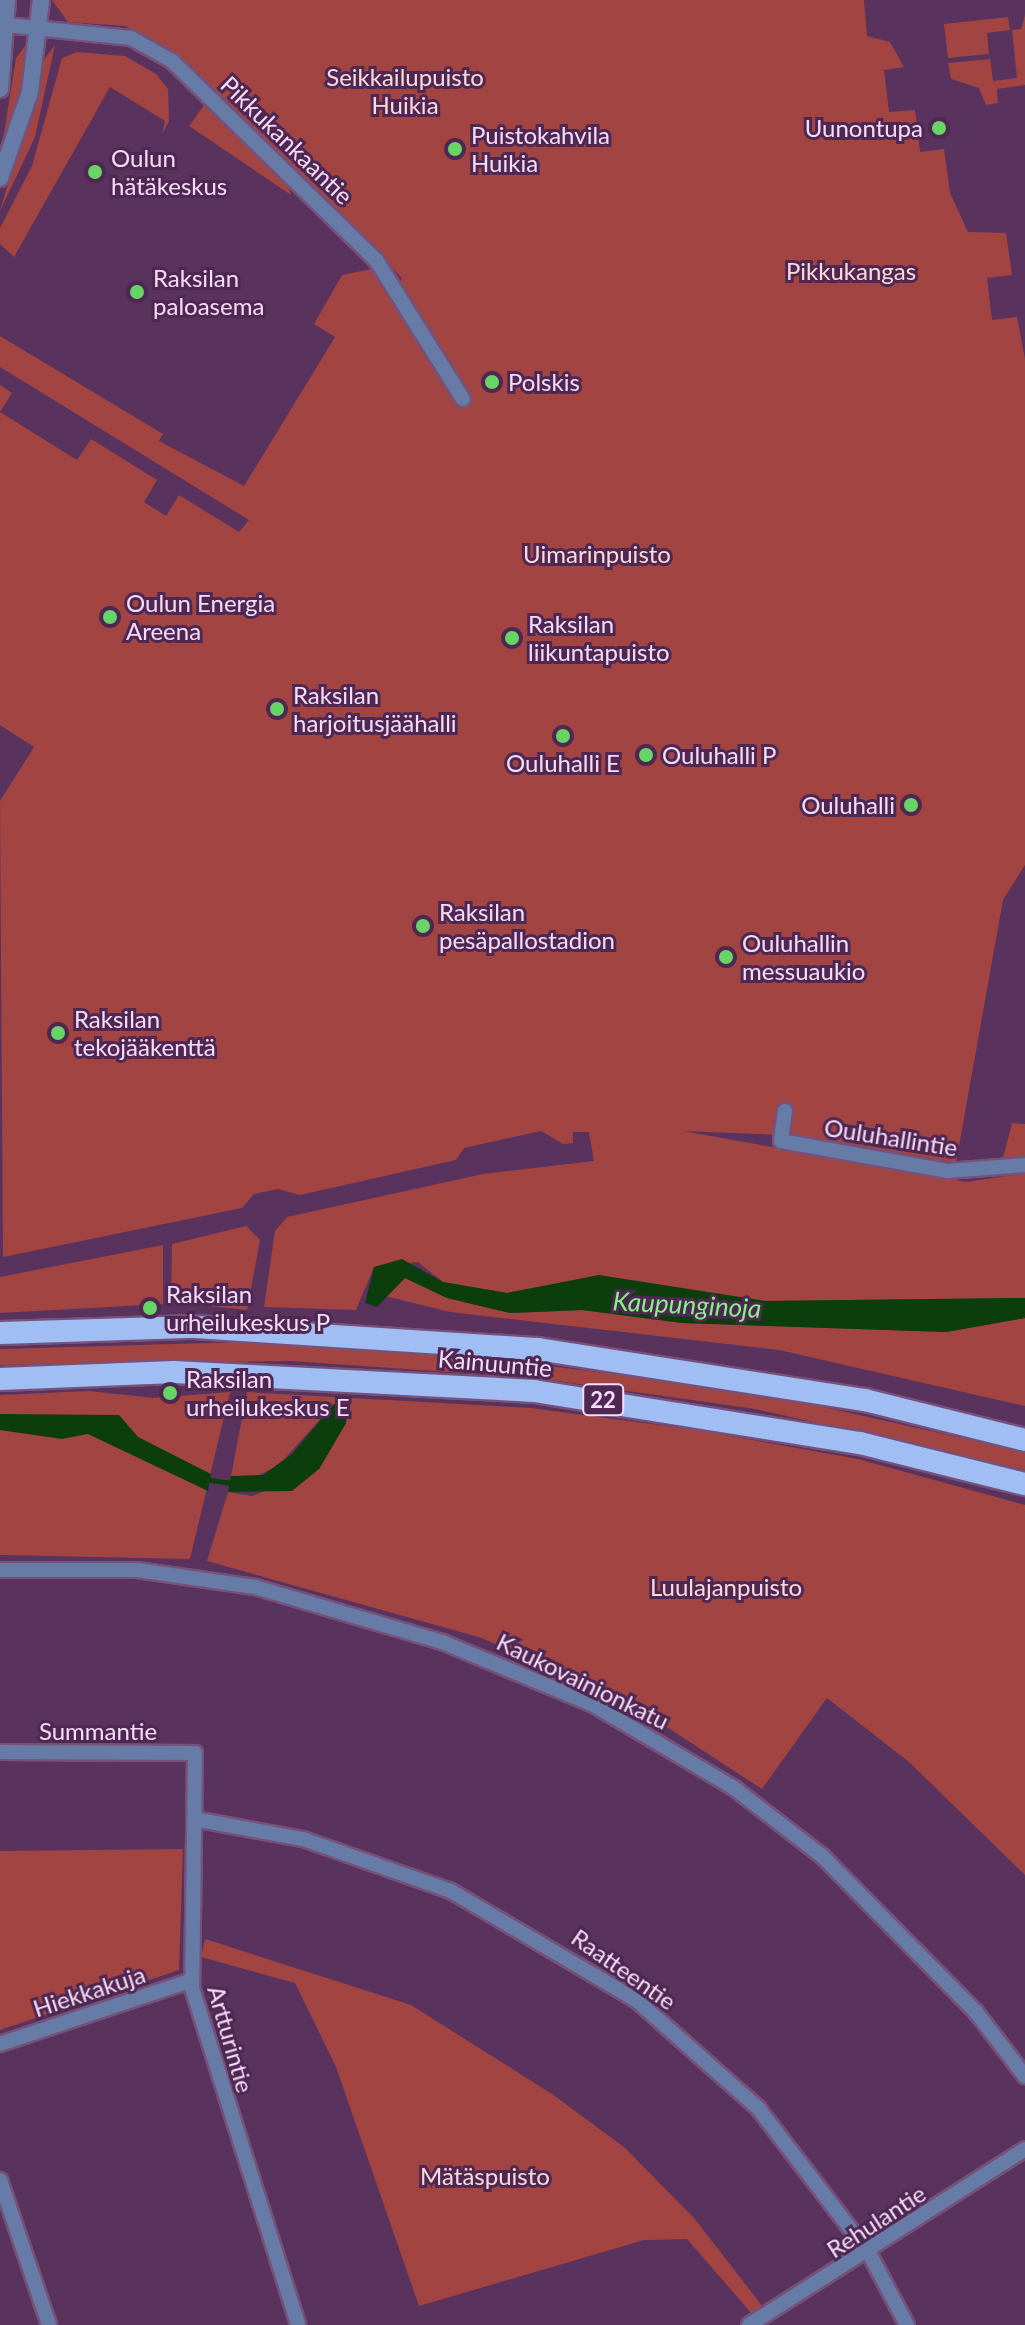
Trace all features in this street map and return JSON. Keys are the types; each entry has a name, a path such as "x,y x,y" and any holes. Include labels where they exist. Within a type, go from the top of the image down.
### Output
{"highway":[{"name":"Kainuuntie","path":"0,1333 211,1328 538,1349 865,1400 1025,1440"},
{"name":"Kainuuntie","path":"0,1379 174,1372 534,1391 860,1443 1025,1484"}],"street":[{"path":"0,89 7,0"},
{"path":"0,178 30,92 41,0"},
{"name":"Pikkukankaantie","path":"6,25 131,38 172,61 376,260 463,399"},
{"name":"Ouluhallintie","path":"785,1111 781,1141 948,1171 1025,1165"},
{"name":"Kaukovainionkatu","path":"0,1570 137,1570 255,1587 430,1637 592,1704 710,1773 822,1856 976,2012 1025,2076"},
{"name":"Summantie","path":"0,1752 195,1753"},
{"name":"Artturintie","path":"195,1753 192,1980 298,2325"},
{"name":"Raatteentie","path":"194,1819 303,1839 451,1891 617,1986 758,2108 869,2253 907,2325"},
{"name":"Hiekkakuja","path":"0,2044 192,1980"},
{"name":"Rehulantie","path":"749,2325 869,2253 1025,2149"},
{"path":"0,2180 49,2325"}],"green space":[{"name":"Raksilan liikuntapuisto","path":"52,0 864,0 867,36 890,42 904,67 884,70 889,112 915,110 920,152 944,149 950,193 968,232 1006,233 1012,275 987,278 992,320 1017,317 1025,359 1025,865 1003,900 956,1163 804,1136 683,1131 966,1182 1025,1173 1025,1298 765,1301 545,1286 507,1293 443,1282 418,1262 374,1267 356,1310 264,1307 275,1231 287,1217 483,1174 594,1161 589,1132 573,1132 573,1143 563,1144 541,1131 464,1148 456,1160 300,1195 278,1189 254,1194 242,1208 3,1257 0,801 34,747 0,725 0,412 77,460 91,439 157,480 144,502 166,516 179,495 239,532 249,520 0,367 0,336 163,434 159,441 244,486 335,337 314,324 342,275 372,269 389,297 402,278 168,48 125,26 68,22"},
{"path":"1025,15 1025,85 997,89 998,103 986,105 979,88 951,79 948,63 990,59 993,81 1017,78 1012,30 1021,29"},
{"path":"1008,17 1010,30 987,33 989,54 948,58 944,24"},
{"path":"28,42 21,93 0,158 16,58"},
{"path":"55,45 35,137 0,211 45,58"},
{"path":"77,52 125,56 156,74 168,89 169,121 162,134 165,121 110,87 14,257 0,244 0,228 32,166 62,58"},
{"path":"204,105 289,188 291,195 189,126"},
{"path":"0,385 12,393 0,412"},
{"path":"1012,1123 1025,1124 1025,1156 1003,1158"},
{"path":"246,1226 260,1240 247,1310 171,1302 172,1244"},
{"path":"163,1245 163,1304 0,1313 0,1277"},
{"path":"405,1278 447,1298 510,1313 582,1310 682,1323 946,1332 1025,1318 1025,1406 779,1350 450,1312 385,1296"},
{"path":"244,1342 440,1353 747,1390 1025,1452 1025,1470 755,1409 536,1378 290,1361 0,1365 0,1349"},
{"path":"89,1391 154,1398 230,1392 190,1559 0,1555 0,1395"},
{"name":"Luulajanpuisto","path":"247,1392 531,1408 697,1430 858,1459 1025,1505 1025,1875 909,1762 827,1698 762,1789 639,1709 482,1638 207,1561 228,1492 252,1496 319,1469 346,1423 334,1404 278,1466 250,1479 231,1476"},
{"path":"183,1849 179,1970 0,2030 0,1851"},
{"name":"Mätäspuisto","path":"205,1939 411,2005 552,2094 624,2147 694,2218 763,2307 752,2314 687,2239 644,2240 419,2306 336,2067 295,1983 201,1957"}],"water":[{"name":"Kaupunginoja","path":"402,1259 443,1282 507,1293 599,1275 765,1301 1025,1298 1025,1318 946,1332 682,1323 582,1310 510,1313 447,1298 405,1278 377,1307 365,1303 374,1267"},
{"path":"334,1404 347,1405 346,1423 319,1469 292,1491 228,1492 231,1476 263,1475 292,1454"},
{"path":"0,1414 119,1415 138,1437 211,1474 208,1491 88,1434 62,1439 0,1430"}],"waterway":[{"name":"Kaupunginoja","path":"203,1479 233,1483"}],"place":[{"name":"Uunontupa","path":"939,128"},
{"name":"Puistokahvila Huikia","path":"455,149"},
{"name":"Oulun hätäkeskus","path":"95,172"},
{"name":"Raksilan paloasema","path":"137,292"},
{"name":"Polskis","path":"492,382"},
{"name":"Oulun Energia Areena","path":"110,617"},
{"name":"Raksilan liikuntapuisto","path":"512,638"},
{"name":"Raksilan harjoitusjäähalli","path":"277,709"},
{"name":"Ouluhalli E","path":"563,736"},
{"name":"Ouluhalli P","path":"646,755"},
{"name":"Ouluhalli","path":"911,805"},
{"name":"Raksilan pesäpallostadion","path":"423,926"},
{"name":"Ouluhallin messuaukio","path":"726,957"},
{"name":"Raksilan tekojääkenttä","path":"58,1033"},
{"name":"Raksilan urheilukeskus P","path":"150,1308"},
{"name":"Raksilan urheilukeskus E","path":"170,1393"}],"park label":[{"name":"Seikkailupuisto Huikia","path":"405,91"},
{"name":"Pikkukangas","path":"851,271"},
{"name":"Uimarinpuisto","path":"597,554"}]}
